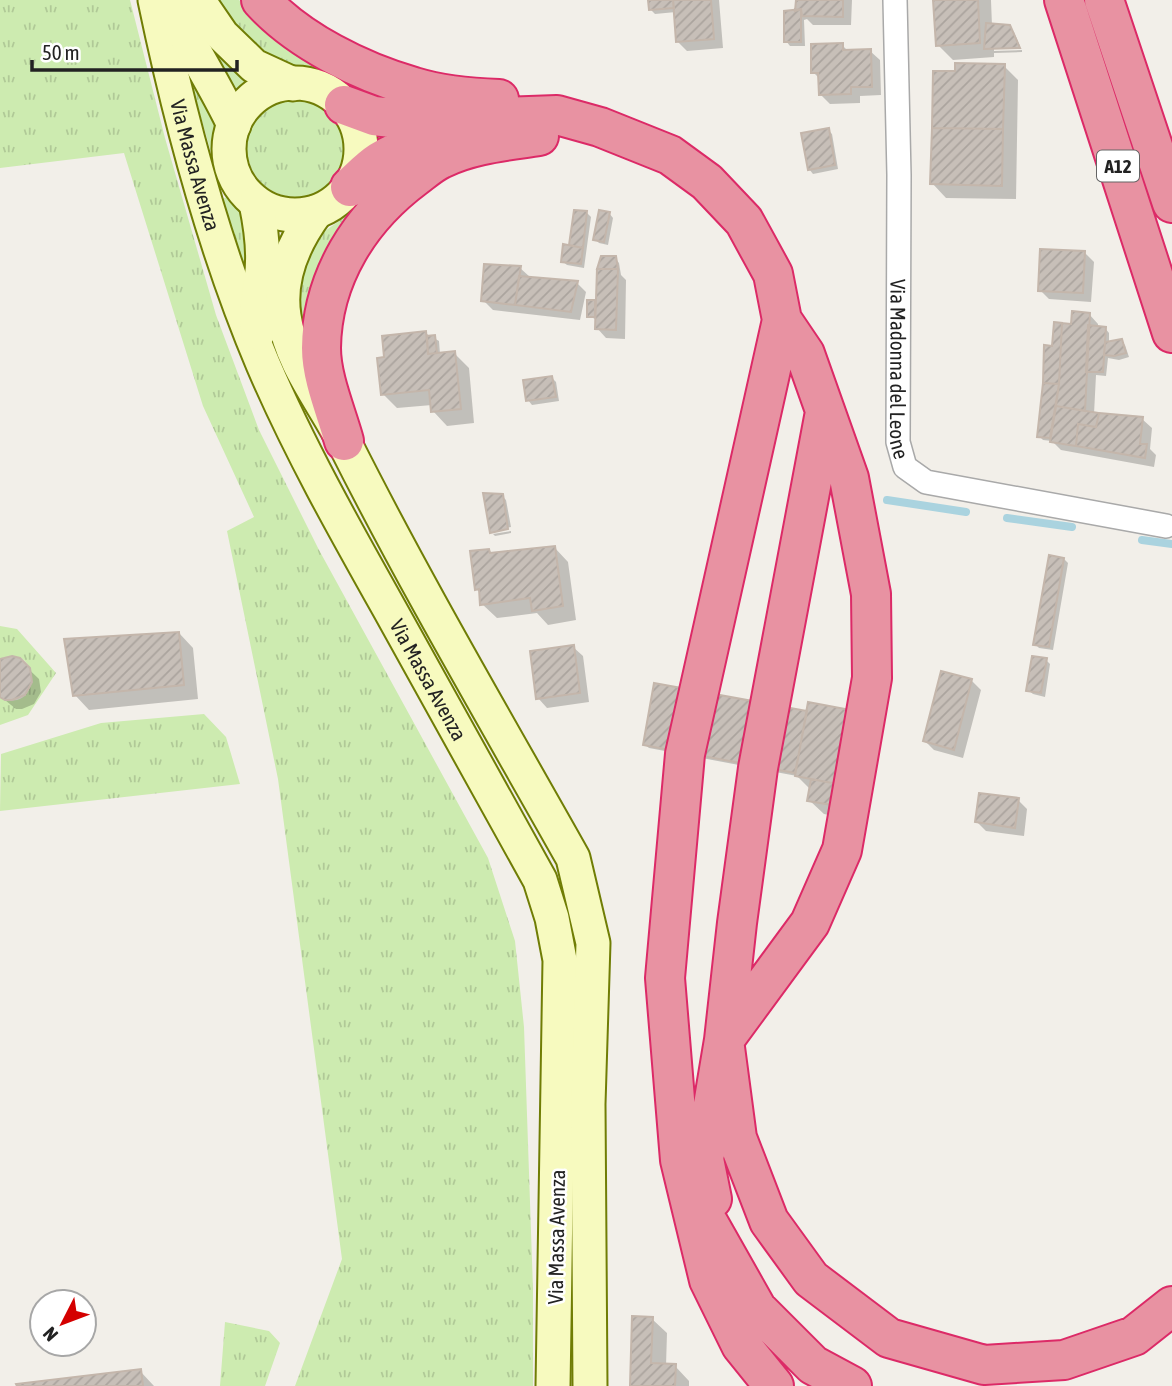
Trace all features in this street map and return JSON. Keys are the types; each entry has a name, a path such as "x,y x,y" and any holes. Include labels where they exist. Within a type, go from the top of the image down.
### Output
{"highway":[{"path":"261,0 316,44 369,71 416,88 476,98 551,101 600,127 670,155 707,182 744,221 773,274 782,320 805,354 849,478 871,594 872,678 842,850 810,923 724,1040 737,1138 769,1222 811,1279 889,1338 984,1365 1064,1360 1134,1336 1172,1306"},
{"name":"A12","path":"1064,0 1172,333"},
{"name":"A12","path":"1104,0 1172,203"},
{"path":"344,104 374,116 410,120 557,115 600,127"},
{"path":"350,187 388,157 430,141 516,128 600,127"},
{"path":"344,441 321,350 324,314 333,281 349,246 370,217 397,191 440,159 495,143 600,127"},
{"path":"774,1386 741,1345 709,1280 680,1160 665,978 685,754 782,320"},
{"path":"722,1247 704,1159 724,1040 758,768 825,410"},
{"path":"683,1176 757,1309 813,1365 852,1386"}],"main road":[{"name":"Via Massa Avenza","path":"155,0 166,55 209,211 262,363 344,528 540,880 552,918 561,960 553,1386"},
{"path":"168,0 180,28 234,125"},
{"path":"198,0 222,35 254,66 293,84"},
{"path":"293,84 304,84 325,91 344,104 355,123 361,144 359,167 350,187 335,202 316,212 295,215 275,212 256,203 242,189 233,173 229,154 234,125 249,102 264,91 293,84"},
{"path":"256,203 261,225 262,252 256,318 262,363"},
{"name":"Via Massa Avenza","path":"316,212 300,233 288,262 284,316 291,344 303,372 344,441 377,510 573,858 593,943 588,1104 590,1386"}],"street":[{"name":"Via Madonna del Leone","path":"895,0 899,175 898,443 905,467 926,482 1166,526"}],"green space":[{"path":"0,0 130,0 165,138 216,315 259,430 319,550 488,858 515,941 524,1027 533,1289 533,1386 295,1386 342,1259 278,779 227,531 254,517 203,406 124,153 0,168"},
{"path":"181,0 254,79 238,91 218,65"},
{"path":"215,0 239,0 266,26 413,110 354,88 342,79 317,68 279,64 251,46"},
{"path":"189,75 218,121 212,156"},
{"path":"296,99 315,102 331,113 342,129 345,148 342,167 331,183 315,194 296,197 277,194 261,183 250,167 247,148 250,129 261,113 277,102"},
{"path":"228,196 240,206 252,263 241,273 223,199"},
{"path":"356,209 306,346 295,295 308,243"},
{"path":"0,626 17,629 56,673 28,715 0,725 0,697 14,700 23,697 32,679 30,668 24,660 14,656 0,659"},
{"path":"204,714 226,737 240,784 0,811 1,754 101,723"},
{"path":"225,1322 269,1331 280,1343 265,1386 220,1386"}],"building":[{"path":"648,0 673,0 674,8 649,10"},
{"path":"673,0 711,0 714,39 676,42"},
{"path":"796,0 843,0 843,17 802,16 801,9 795,11"},
{"path":"933,0 978,0 980,43 936,46"},
{"path":"801,9 801,42 784,42 784,11"},
{"path":"986,23 1010,25 1020,48 984,49"},
{"path":"843,43 843,50 871,49 872,87 851,87 851,94 819,95 818,73 811,73 811,44"},
{"path":"955,63 1005,64 1003,129 932,128 933,71 955,71"},
{"path":"829,128 835,165 808,170 801,133"},
{"path":"932,128 1003,129 1002,186 930,184"},
{"path":"574,210 587,211 583,248 569,245"},
{"path":"599,210 610,212 604,242 593,240"},
{"path":"563,244 583,248 581,264 561,262"},
{"path":"1040,249 1085,251 1083,293 1038,291"},
{"path":"601,256 616,256 618,269 597,269"},
{"path":"484,264 521,266 515,305 481,301"},
{"path":"597,269 618,269 616,330 595,329"},
{"path":"519,276 578,281 571,312 515,305"},
{"path":"587,300 595,300 595,317 587,317"},
{"path":"1072,311 1090,313 1085,411 1056,406 1062,323 1071,324"},
{"path":"1054,322 1062,323 1059,384 1043,383 1044,345 1052,346"},
{"path":"1088,325 1106,327 1103,372 1086,372"},
{"path":"426,331 428,354 455,351 461,409 431,412 429,390 381,395 377,358 384,357 382,336"},
{"path":"435,335 437,353 428,354 427,336"},
{"path":"1122,339 1126,353 1104,355 1105,342"},
{"path":"552,376 556,397 526,401 523,380"},
{"path":"1043,383 1059,384 1050,438 1037,437"},
{"path":"1056,406 1099,413 1096,427 1078,424 1076,446 1050,442"},
{"path":"1099,413 1143,417 1140,444 1147,444 1145,458 1076,446 1078,424 1096,427"},
{"path":"483,493 503,494 508,529 490,533"},
{"path":"555,546 563,606 532,611 530,598 480,605 479,589 475,590 470,551 489,549 490,553"},
{"path":"1049,555 1064,558 1049,647 1033,645"},
{"path":"179,632 184,685 73,696 64,639"},
{"path":"574,645 580,693 536,699 530,651"},
{"path":"12,656 20,658 30,668 32,682 25,695 5,700 0,697 0,659"},
{"path":"1032,656 1047,658 1041,693 1026,691"},
{"path":"941,671 972,679 954,750 923,741"},
{"path":"654,683 807,711 795,773 643,745"},
{"path":"808,702 856,711 843,785 795,776"},
{"path":"811,779 843,785 839,806 807,801"},
{"path":"979,793 1019,798 1015,828 975,822"},
{"path":"632,1316 653,1317 651,1363 676,1364 675,1386 630,1386"},
{"path":"141,1369 143,1386 16,1384"}],"waterway":[{"path":"887,500 966,512"},
{"path":"1007,518 1072,527"},
{"path":"1142,540 1172,544"}]}
